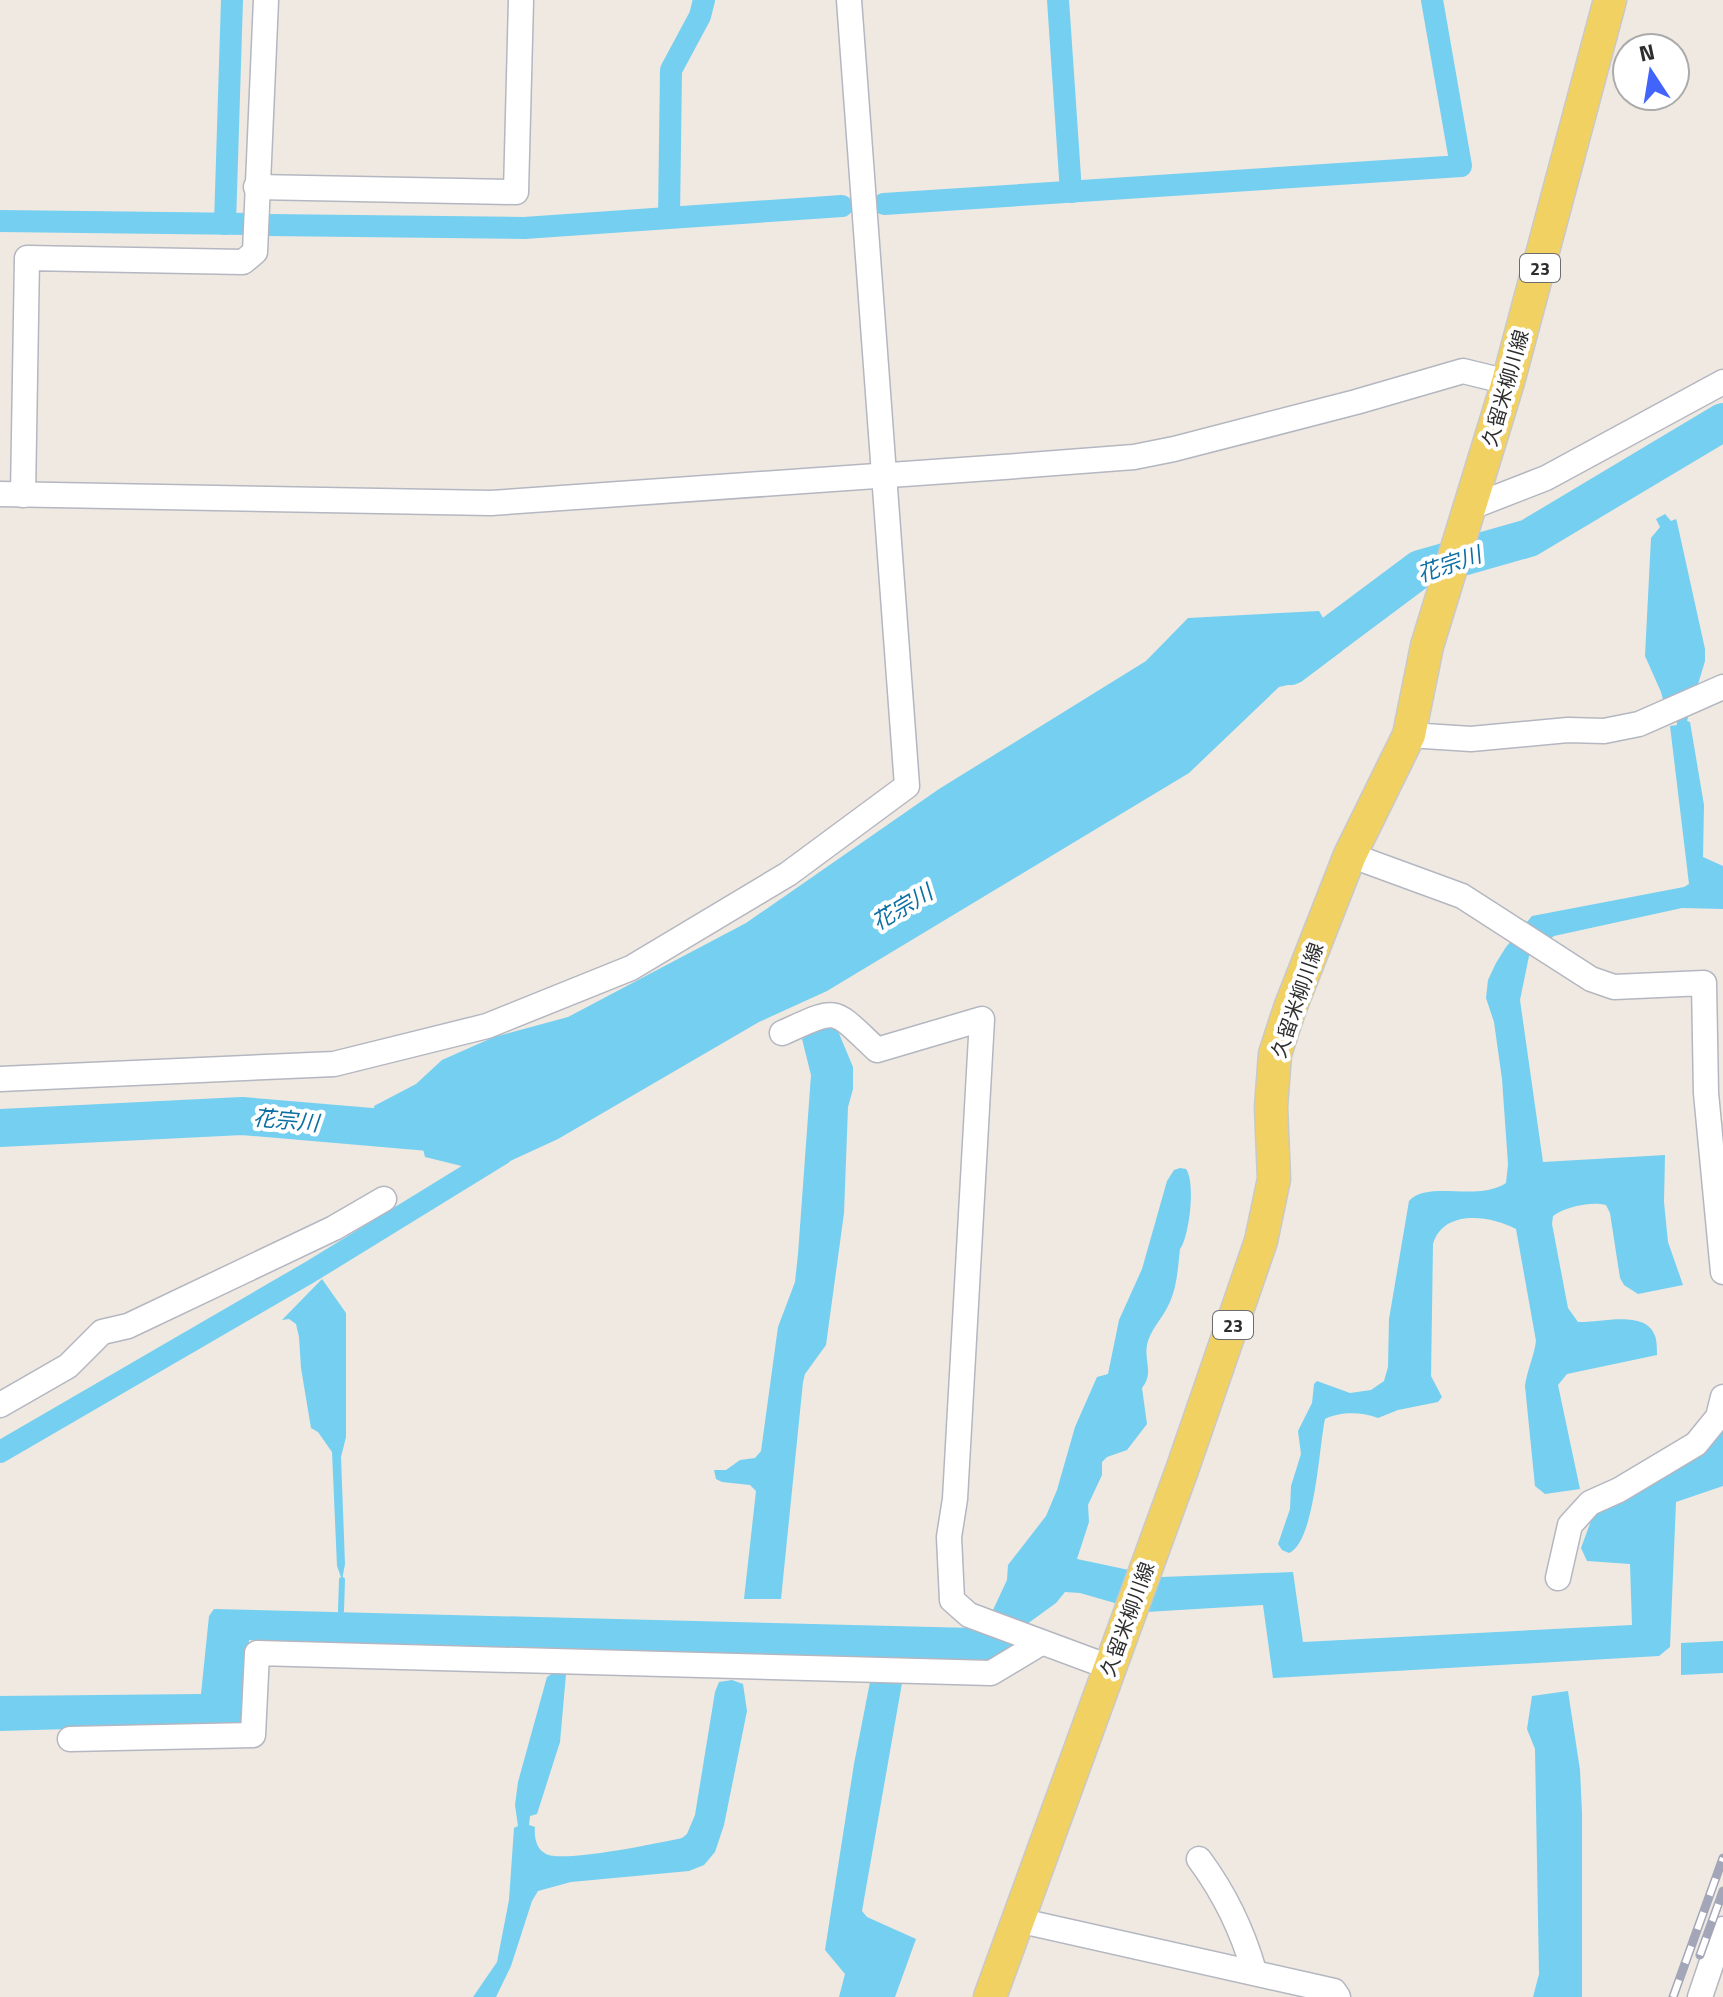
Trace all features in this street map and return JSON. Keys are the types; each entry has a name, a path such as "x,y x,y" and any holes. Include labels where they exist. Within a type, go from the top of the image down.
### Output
{"main road":[{"name":"久留米柳川線","path":"990,1997 1261,1241 1274,1179 1271,1107 1275,1054 1350,855 1409,735 1427,646 1508,382 1610,0"}],"street":[{"path":"266,0 255,252 243,262 27,258 11,494 491,503 883,476 1134,457 1356,402 1463,371 1508,382"},
{"path":"256,187 516,192 521,0"},
{"path":"0,1079 334,1064 487,1026 631,968 788,874 907,786 849,0"},
{"path":"1465,521 1723,382"},
{"path":"1409,735 1471,739 1568,730 1604,731 1639,724 1723,687"},
{"path":"1350,855 1462,896 1591,979 1614,987 1704,983 1706,1093 1717,1156 1723,1272"},
{"path":"782,1033 825,1014 839,1016 877,1050 982,1019 955,1499 949,1537 952,1600 969,1615 1109,1667"},
{"path":"0,1405 68,1366 102,1332 128,1326 334,1228 384,1199"},
{"path":"1558,1578 1570,1525 1590,1503 1642,1477 1696,1444 1718,1417 1723,1397"},
{"path":"70,1739 253,1735 257,1653 991,1673 1041,1643"},
{"path":"1199,1859 1220,1888 1243,1933 1254,1971"},
{"path":"1017,1920 1254,1971 1334,1991 1338,1997"},
{"path":"1700,1997 1723,1929"}],"water":[{"path":"1665,514 1671,521 1676,519 1677,522 1705,649 1705,661 1687,721 1690,722 1704,805 1703,857 1723,866 1723,909 1682,908 1554,936 1529,956 1520,1000 1543,1162 1665,1155 1664,1202 1668,1242 1683,1285 1638,1294 1624,1285 1606,1205 1578,1206 1553,1216 1568,1308 1578,1322 1621,1319 1642,1323 1655,1336 1657,1355 1567,1374 1558,1385 1580,1489 1545,1494 1535,1486 1525,1386 1536,1341 1516,1229 1481,1218 1457,1220 1447,1225 1438,1233 1433,1244 1431,1376 1442,1397 1438,1402 1398,1410 1378,1418 1352,1413 1325,1419 1310,1513 1298,1545 1289,1553 1278,1544 1290,1509 1291,1486 1301,1454 1298,1431 1312,1403 1314,1384 1317,1381 1350,1393 1371,1390 1384,1381 1388,1367 1389,1319 1409,1201 1428,1192 1482,1191 1506,1183 1508,1164 1502,1079 1494,1022 1486,998 1488,980 1496,963 1532,916 1689,884 1670,726 1677,725 1676,711 1666,711 1645,656 1651,538 1660,527 1656,519"},
{"path":"1319,611 1342,651 1301,682 1279,687 1189,773 827,991 759,1022 558,1139 486,1172 425,1157 421,1141 379,1138 374,1106 416,1084 442,1060 494,1037 568,1017 746,923 939,789 1146,661 1188,618"},
{"path":"831,1027 838,1031 853,1067 853,1089 848,1107 844,1213 826,1345 805,1374 803,1382 781,1599 744,1599 756,1491 750,1485 716,1479 714,1470 726,1470 740,1460 755,1458 761,1451 778,1327 795,1282 798,1254 811,1075 802,1039 817,1029"},
{"path":"1186,1169 1189,1176 1190,1210 1173,1292 1147,1345 1148,1372 1142,1388 1147,1424 1127,1450 1102,1462 1102,1475 1088,1505 1089,1522 1077,1559 1162,1577 1293,1572 1303,1642 1632,1625 1630,1564 1587,1561 1581,1548 1595,1510 1723,1424 1723,1486 1676,1502 1670,1647 1659,1656 1273,1678 1263,1605 1146,1612 1080,1593 1065,1592 1056,1603 1027,1624 1020,1642 993,1662 249,1640 245,1719 241,1724 0,1731 0,1696 201,1694 209,1616 214,1609 973,1628 986,1625 1007,1580 1008,1565 1046,1516 1057,1490 1075,1427 1097,1377 1108,1374 1119,1320 1142,1269 1167,1181 1174,1170"},
{"path":"322,1279 346,1313 346,1437 341,1457 345,1564 342,1580 337,1566 332,1452 318,1432 311,1428 296,1324 289,1319 282,1320"},
{"path":"1723,1641 1723,1673 1681,1675 1681,1643"},
{"path":"553,1673 566,1674 560,1742 537,1814 530,1816 529,1825 535,1827 536,1842 543,1852 556,1856 590,1854 682,1838 687,1834 695,1815 715,1692 719,1682 732,1680 743,1684 747,1711 724,1825 715,1852 704,1865 689,1871 571,1882 538,1891 511,1966 496,1997 473,1997 497,1962 509,1900 514,1828 518,1826 515,1805 518,1782 547,1677"},
{"path":"870,1682 902,1683 862,1911 867,1917 916,1939 895,1997 839,1997 845,1974 825,1950"},
{"path":"1568,1691 1580,1770 1582,1813 1582,1997 1533,1997 1539,1974 1535,1749 1527,1729 1532,1696"}],"waterway":[{"path":"225,224 232,0"},
{"path":"669,218 671,70 700,16 704,0"},
{"path":"1058,0 1071,192"},
{"path":"884,204 1461,166 1432,0"},
{"path":"268,225 524,228 842,206"},
{"path":"0,221 251,224"},
{"name":"花宗川","path":"1290,666 1420,569 1529,538 1723,422"},
{"name":"花宗川","path":"0,1128 242,1116 430,1132"},
{"path":"0,1452 310,1272 502,1154"},
{"path":"341,1611 342,1580"}],"railway":[{"path":"1673,1997 1723,1858"},
{"path":"1700,1955 1723,1891"}]}
